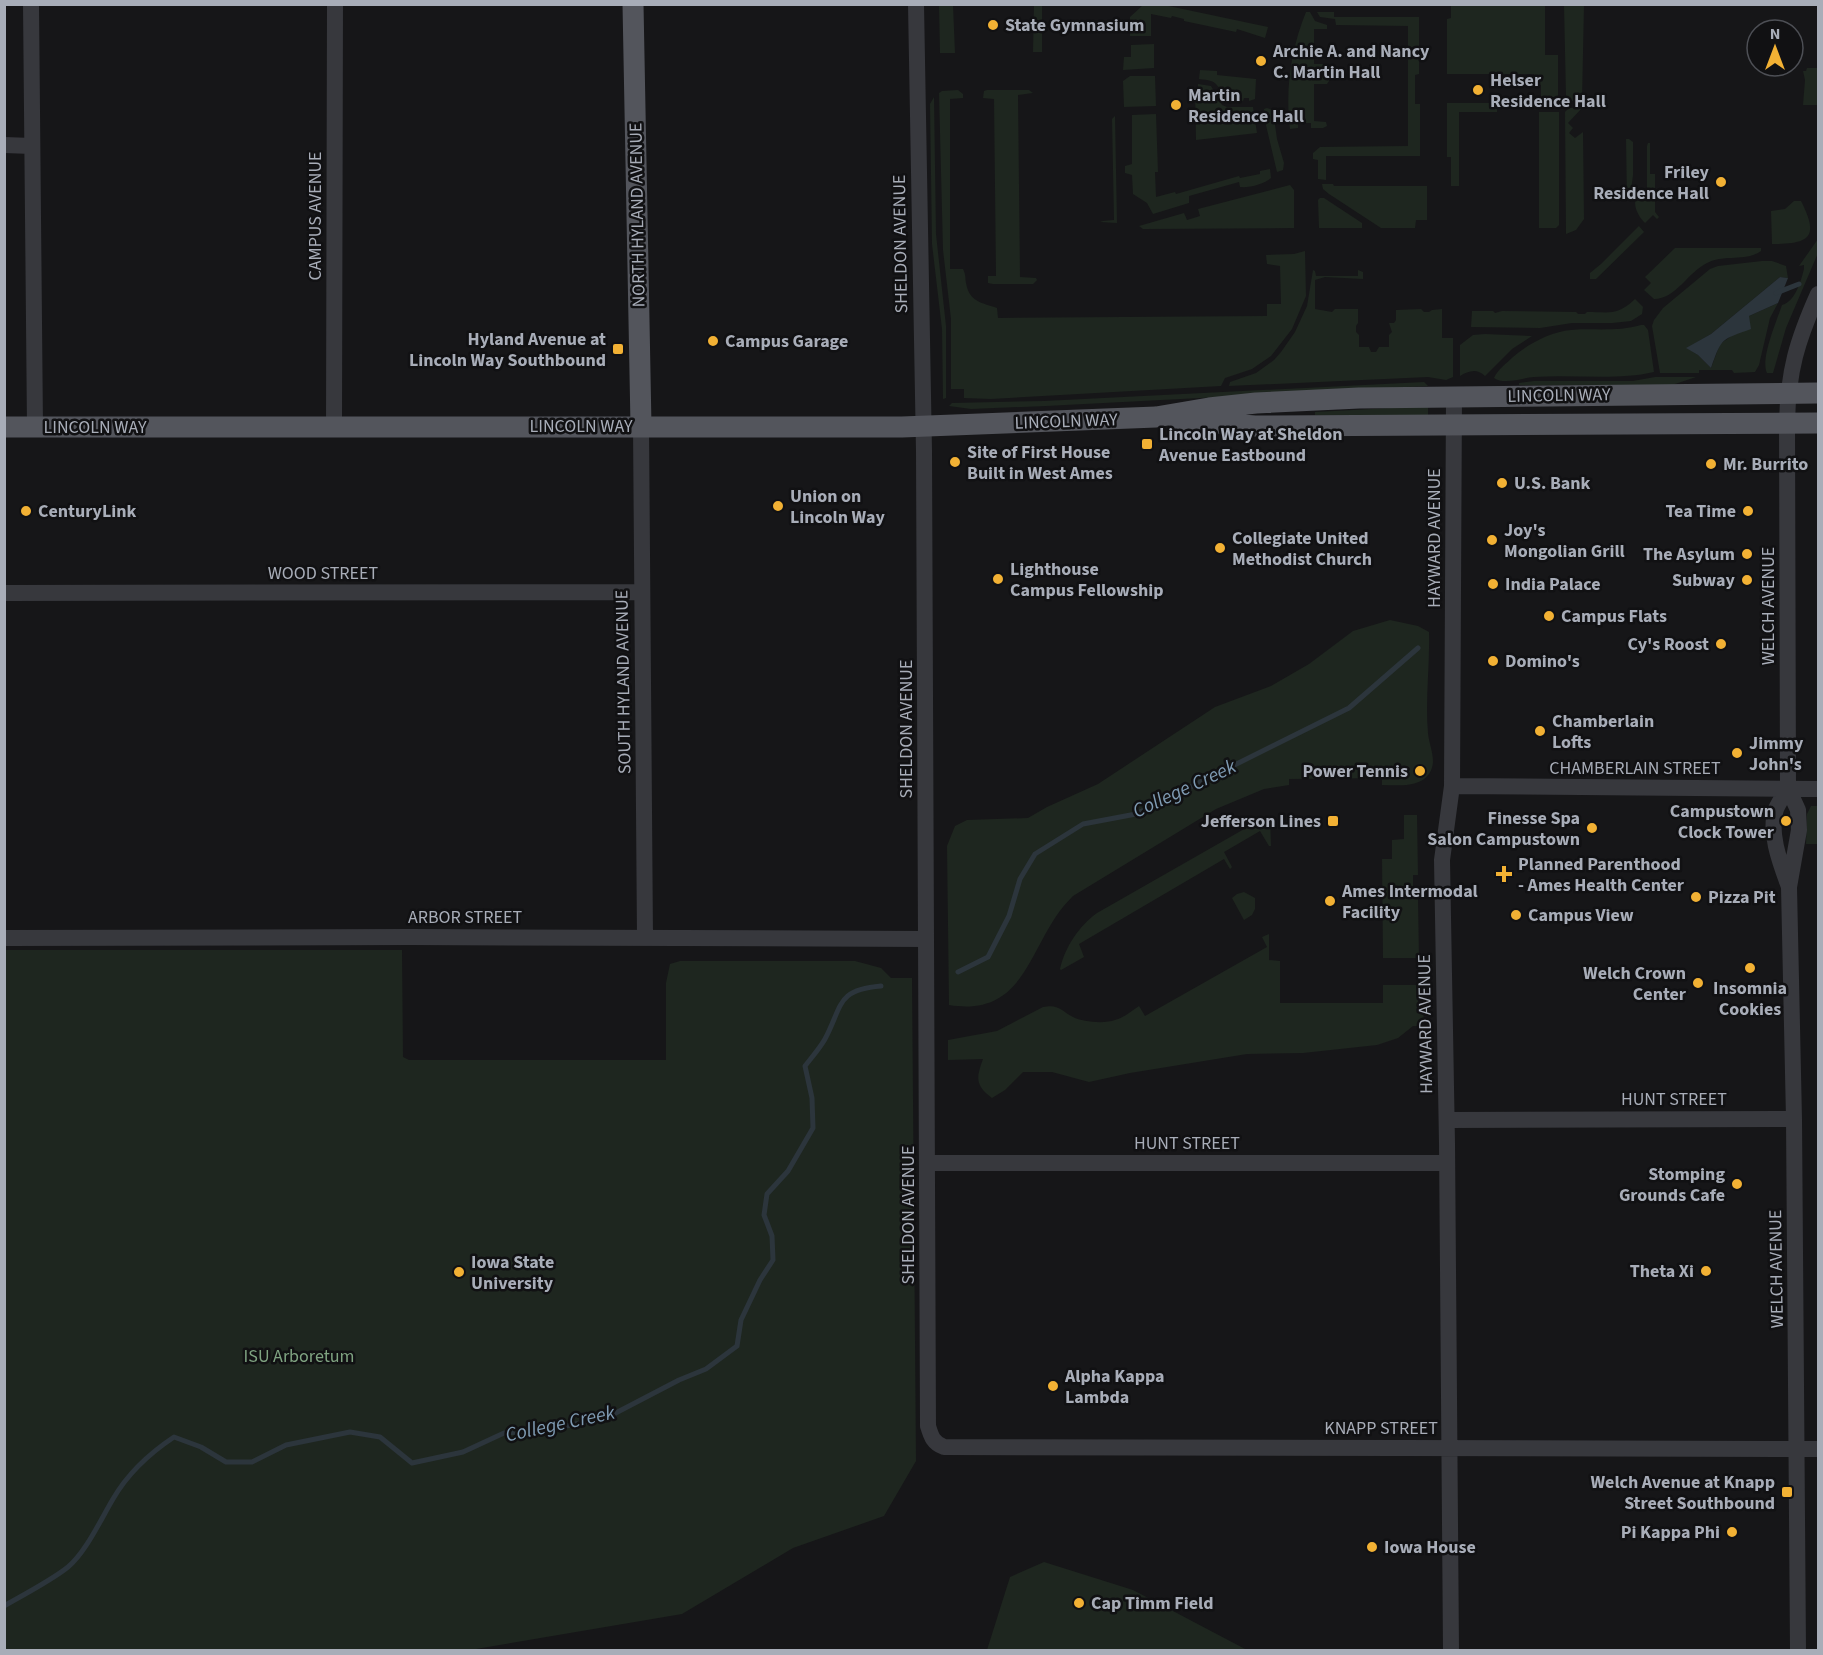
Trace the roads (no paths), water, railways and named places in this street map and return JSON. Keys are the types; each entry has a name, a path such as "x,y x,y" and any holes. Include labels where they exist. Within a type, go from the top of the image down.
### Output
{"main road":[{"name":"NORTH HYLAND AVENUE","path":"633,4 641,426"},
{"name":"LINCOLN WAY","path":"4,427 924,426 1156,417 1256,403 1454,396 1818,393"},
{"name":"LINCOLN WAY","path":"1156,417 1255,426 1818,423"}],"street":[{"path":"31,4 35,427"},
{"name":"CAMPUS AVENUE","path":"334,427 335,4"},
{"name":"SHELDON AVENUE","path":"916,4 924,426 928,1426 936,1444 944,1447"},
{"path":"4,145 32,146"},
{"name":"WELCH AVENUE","path":"1798,1650 1794,1119 1789,887 1799,830 1798,810 1788,788 1787,423 1791,372 1801,335 1818,294"},
{"name":"HAYWARD AVENUE","path":"1451,1650 1447,1120 1442,860 1452,786 1454,396"},
{"name":"SOUTH HYLAND AVENUE","path":"641,426 645,938"},
{"name":"WOOD STREET","path":"4,593 642,592"},
{"name":"CHAMBERLAIN STREET","path":"1452,786 1818,789"},
{"name":"WELCH AVENUE","path":"1788,788 1776,810 1774,830 1781,864 1789,887"},
{"name":"ARBOR STREET","path":"4,938 926,939"},
{"name":"HUNT STREET","path":"1447,1120 1794,1119"},
{"name":"HUNT STREET","path":"927,1163 1447,1163"},
{"name":"KNAPP STREET","path":"944,1447 1818,1449"}],"waterway":[{"name":"College Creek","path":"1776,293 1799,284"},
{"name":"College Creek","path":"958,972 988,957 1009,916 1020,879 1035,854 1083,824 1136,814 1349,708 1418,648"},
{"name":"College Creek","path":"4,1606 54,1577 75,1561 125,1481 148,1457 174,1437 201,1447 226,1462 252,1462 286,1445 350,1432 380,1437 412,1463 463,1452 504,1433 543,1431 608,1417 679,1380 706,1369 737,1346 741,1320 760,1280 773,1260 772,1236 764,1215 767,1194 788,1171 813,1128 812,1098 805,1066 823,1042 843,1001 856,991 881,986"}],"place":[{"name":"State Gymnasium","path":"993,25"},
{"name":"Archie A. and Nancy C. Martin Hall","path":"1261,61"},
{"name":"Helser Residence Hall","path":"1478,90"},
{"name":"Martin Residence Hall","path":"1176,105"},
{"name":"Friley Residence Hall","path":"1721,182"},
{"name":"Campus Garage","path":"713,341"},
{"name":"Hyland Avenue at Lincoln Way Southbound","path":"618,349"},
{"name":"Lincoln Way at Sheldon Avenue Eastbound","path":"1147,444"},
{"name":"Site of First House Built in West Ames","path":"955,462"},
{"name":"Mr. Burrito","path":"1711,464"},
{"name":"U.S. Bank","path":"1502,483"},
{"name":"Union on Lincoln Way","path":"778,506"},
{"name":"CenturyLink","path":"26,511"},
{"name":"Tea Time","path":"1748,511"},
{"name":"Joy's Mongolian Grill","path":"1492,540"},
{"name":"Collegiate United Methodist Church","path":"1220,548"},
{"name":"The Asylum","path":"1747,554"},
{"name":"Lighthouse Campus Fellowship","path":"998,579"},
{"name":"Subway","path":"1747,580"},
{"name":"India Palace","path":"1493,584"},
{"name":"Campus Flats","path":"1549,616"},
{"name":"Cy's Roost","path":"1721,644"},
{"name":"Domino's","path":"1493,661"},
{"name":"Chamberlain Lofts","path":"1540,731"},
{"name":"Jimmy John's","path":"1737,753"},
{"name":"Power Tennis","path":"1420,771"},
{"name":"Jefferson Lines","path":"1333,821"},
{"name":"Campustown Clock Tower","path":"1786,821"},
{"name":"Finesse Spa Salon Campustown","path":"1592,828"},
{"name":"Planned Parenthood - Ames Health Center","path":"1504,874"},
{"name":"Pizza Pit","path":"1696,897"},
{"name":"Ames Intermodal Facility","path":"1330,901"},
{"name":"Campus View","path":"1516,915"},
{"name":"Insomnia Cookies","path":"1750,968"},
{"name":"Welch Crown Center","path":"1698,983"},
{"name":"Stomping Grounds Cafe","path":"1737,1184"},
{"name":"Theta Xi","path":"1706,1271"},
{"name":"Iowa State University","path":"459,1272"},
{"name":"Alpha Kappa Lambda","path":"1053,1386"},
{"name":"Welch Avenue at Knapp Street Southbound","path":"1787,1492"},
{"name":"Pi Kappa Phi","path":"1732,1532"},
{"name":"Iowa House","path":"1372,1547"},
{"name":"Cap Timm Field","path":"1079,1603"}],"park label":[{"name":"ISU Arboretum","path":"299,1356"}]}
